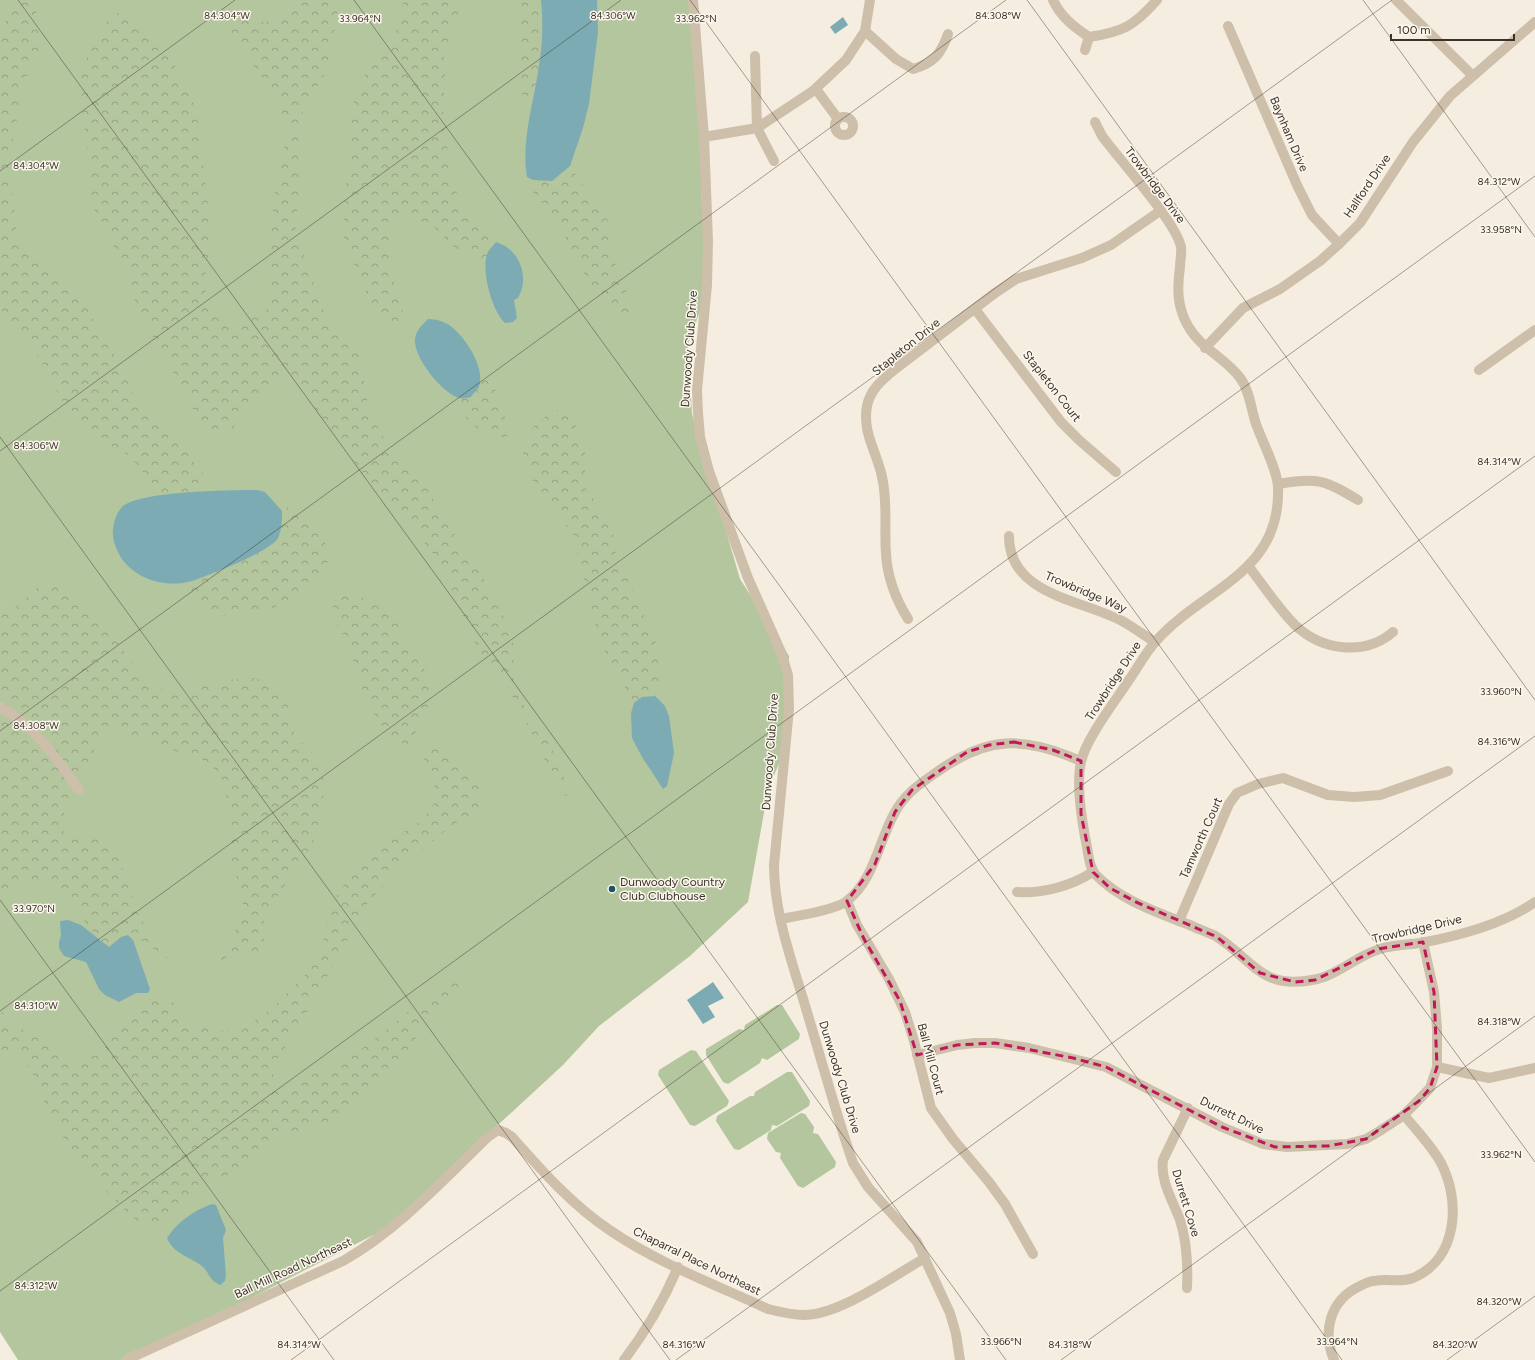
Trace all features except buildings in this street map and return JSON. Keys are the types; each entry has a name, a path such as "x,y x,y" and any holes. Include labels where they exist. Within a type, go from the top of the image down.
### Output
{"street":[{"name":"Dunwoody Club Drive","path":"693,0 704,137 708,241 707,285 697,390 700,437 709,470 748,578 781,652 788,675 789,709 774,864 774,887 781,919 853,1163 868,1186 912,1236 925,1258 950,1313 956,1334 960,1360"},
{"path":"704,137 757,128 816,89 846,60 865,31 870,0"},
{"path":"1053,0 1058,11 1068,22 1089,37 1110,34 1124,29 1139,20 1157,0"},
{"path":"1396,0 1472,75"},
{"name":"Hallford Drive","path":"1205,348 1243,308 1280,289 1320,261 1339,244 1360,223 1430,119 1450,96 1472,75 1535,22"},
{"name":"Baynham Drive","path":"1228,26 1312,216 1339,244"},
{"path":"865,31 896,59 913,69 924,66 942,51 948,34"},
{"path":"1085,50 1089,37"},
{"path":"755,56 757,128 774,161"},
{"path":"816,89 838,119"},
{"name":"Trowbridge Drive","path":"1095,122 1102,136 1167,219 1180,244 1181,253 1178,297 1182,314 1188,328 1205,348 1241,379 1248,394 1255,420 1278,484 1277,509 1273,527 1265,545 1249,567 1171,626 1154,642 1097,728 1081,761 1081,814 1093,872 1110,888 1136,902 1217,937 1260,973 1278,980 1295,982 1315,980 1333,973 1378,949 1423,942 1477,929 1509,917 1535,902"},
{"name":"Stapleton Drive","path":"908,619 898,602 889,578 886,553 885,498 882,476 866,429 867,406 871,394 882,380 1016,279 1082,258 1111,245 1160,211"},
{"name":"Stapleton Court","path":"975,309 1062,422 1079,440 1116,472"},
{"path":"1479,370 1535,330"},
{"path":"1278,484 1317,480 1339,488 1358,500"},
{"name":"Trowbridge Way","path":"1009,536 1011,555 1021,572 1031,583 1050,593 1123,622 1154,642"},
{"path":"1249,567 1295,624 1305,633 1320,642 1340,648 1360,648 1384,639 1393,632"},
{"path":"0,707 25,725 49,749 79,790"},
{"path":"781,919 817,912 847,901 862,884 875,864 884,832 895,812 912,790 967,752 989,745 1014,742 1031,744 1053,750 1081,761"},
{"name":"Tamworth Court","path":"1179,921 1229,804 1237,792 1258,784 1283,778 1328,795 1354,797 1380,795 1448,771"},
{"path":"1017,892 1032,893 1044,891 1093,872"},
{"name":"Ball Mill Court","path":"847,901 864,939 889,979 900,1001 910,1027 931,1108 953,1139 993,1188 1032,1254"},
{"name":"Durrett Drive","path":"917,1055 957,1045 995,1043 1029,1048 1106,1066 1222,1126 1263,1144 1287,1147 1347,1144 1366,1139 1404,1114 1430,1088 1437,1067 1437,1028 1434,992 1423,942"},
{"path":"1437,1067 1489,1078 1535,1068"},
{"name":"Durrett Cove","path":"1187,1288 1188,1265 1184,1240 1180,1221 1169,1194 1162,1168 1163,1160 1188,1108"},
{"path":"1334,1360 1329,1345 1328,1326 1335,1306 1342,1298 1350,1291 1372,1281 1401,1281 1412,1279 1421,1274 1434,1264 1445,1250 1450,1236 1453,1216 1451,1195 1441,1163 1404,1114"},
{"name":"Chaparral Place Northeast","path":"488,1137 498,1130 506,1133 563,1192 591,1217 631,1244 768,1309 786,1314 805,1315 823,1312 841,1306 925,1258"},
{"name":"Ball Mill Road Northeast","path":"126,1360 343,1261 364,1248 402,1219 488,1137"},
{"path":"624,1360 645,1333 663,1302 678,1267"}],"highlighted area":[{"path":"1014,742 1053,750 1081,761 1081,814 1093,872 1110,888 1136,902 1217,937 1260,973 1295,982 1315,980 1378,949 1423,942 1434,992 1437,1067 1430,1088 1419,1101 1366,1139 1328,1146 1275,1147 1222,1127 1106,1067 1073,1058 995,1043 957,1045 917,1055 900,1001 864,939 847,901 875,864 895,812 912,790 925,780 967,752 989,745"}],"green space":[{"path":"0,0 692,0 704,120 701,188 708,290 688,344 692,414 740,579 789,656 787,744 768,790 748,902 690,956 599,1026 563,1065 385,1229 130,1360 18,1360 0,1332 0,838 104,727 0,599"},
{"path":"22,0 37,0 36,19 41,50 24,82 9,160 17,237 21,247 45,270 65,281 83,302 117,359 135,398 166,434 187,453 208,480 206,488 191,493 154,496 144,474 130,456 102,441 68,411 38,356 0,308 0,31 18,2"},
{"path":"298,0 339,0 332,49 324,75 314,92 306,98 303,105 298,208 294,222 304,256 323,309 360,355 369,412 382,435 417,473 475,567 496,596 515,648 512,675 524,705 552,749 563,774 569,796 563,795 506,685 477,647 447,578 436,558 429,548 372,485 298,385 281,376 262,388 251,409 228,433 210,434 195,413 136,306 127,268 113,246 91,203 90,165 78,84 89,53 103,25 117,13 132,20 151,41 170,56 196,108 209,213 208,258 204,287 219,319 225,322 246,322 267,309 274,197 288,130 278,101 228,27 245,7 260,22 267,22 282,17"},
{"path":"404,0 459,0 458,16 444,50 445,76 443,112 451,179 464,210 495,244 488,252 486,265 477,257 457,250 435,228 409,216 391,225 388,245 394,282 406,322 393,328 372,305 344,242 344,204 353,104 368,67 394,39"},
{"path":"522,0 541,0 540,64 530,115 524,108 519,61"},
{"path":"570,166 590,196 604,206 610,230 608,246 628,296 633,324 619,318 607,307 596,293 553,215 534,193 528,183 527,177 533,180 552,181"},
{"path":"479,373 486,374 502,406 507,424 507,440 498,435 483,431 473,425 465,416 452,395 460,399 479,387"},
{"path":"554,409 571,416 585,445 585,488 612,522 615,551 656,643 662,686 655,696 642,697 634,703 600,643 572,532 537,491 522,450 533,427"},
{"path":"288,507 295,507 313,523 321,534 330,556 323,574 311,587 291,601 258,613 211,616 193,603 182,584 234,564 273,544 278,538 280,532 282,524 282,511"},
{"path":"45,581 77,596 92,609 138,668 150,681 163,689 176,693 228,680 253,678 279,685 287,698 289,719 296,738 310,749 322,768 324,786 322,807 318,830 310,848 264,916 264,952 256,961 249,955 235,952 216,964 243,917 243,894 232,865 228,846 230,809 221,777 208,762 105,727 61,820 64,834 94,836 118,856 141,920 169,952 180,958 185,970 141,940 133,940 128,935 116,940 109,947 100,941 57,886 40,878 24,883 0,898 0,599 11,611"},
{"path":"343,591 354,593 394,616 406,644 428,674 431,699 419,727 408,745 389,739 379,724 361,686 349,646 334,619 331,592"},
{"path":"429,745 440,749 456,760 469,765 479,781 482,799 478,810 448,828 388,880 367,904 355,922 351,934 303,1020 277,1059 273,1076 280,1086 288,1087 300,1080 331,1067 358,1052 412,1009 460,979 462,985 436,1008 399,1063 348,1108 323,1124 291,1133 259,1150 247,1162 230,1174 198,1189 163,1222 149,1229 131,1216 99,1184 64,1139 46,1108 38,1081 20,1056 0,1051 0,1009 12,1026 39,1036 77,1062 102,1053 118,1025 147,1000 171,998 184,1021 217,1031 240,1032 274,1006 309,971 322,945 333,902 348,878 376,852 424,818 436,801 433,775 421,754"},
{"path":"777,1005 782,1005 800,1034 799,1039 767,1060 762,1058 760,1063 728,1084 723,1082 706,1055 706,1049 739,1029 744,1030 745,1025"},
{"path":"691,1050 696,1051 729,1101 727,1106 695,1126 690,1125 658,1075 659,1070"},
{"path":"787,1072 792,1072 810,1101 809,1106 777,1126 772,1125 771,1130 739,1150 734,1149 716,1121 717,1116 750,1096 754,1096 755,1092"},
{"path":"801,1113 805,1114 814,1127 813,1133 818,1134 836,1162 835,1167 803,1188 798,1186 780,1158 781,1153 776,1152 767,1139 768,1133"}],"water":[{"path":"541,0 597,0 598,32 589,104 583,128 570,166 552,181 533,180 527,177 526,163 527,135 541,49"},
{"path":"843,17 848,25 835,34 830,27"},
{"path":"496,242 511,251 517,258 523,273 521,290 518,298 514,300 517,318 513,322 505,323 500,317 492,300 486,279 486,259 488,252"},
{"path":"428,319 444,322 455,330 467,344 477,361 480,379 479,387 471,397 460,398 452,395 437,382 419,355 415,339 418,330"},
{"path":"257,490 265,492 282,511 282,524 278,538 273,544 264,550 225,568 192,581 181,583 159,582 148,579 130,568 117,550 113,535 115,520 122,507 131,502 146,498 186,492"},
{"path":"655,696 665,706 669,716 674,753 667,786 663,789 642,757 632,738 631,713 634,703 642,697"},
{"path":"68,920 81,925 109,947 121,937 128,935 133,940 150,989 148,993 136,993 119,1002 105,995 99,989 86,962 64,956 59,948 61,936 60,921"},
{"path":"713,982 724,998 708,1006 715,1017 703,1024 687,1000"},
{"path":"212,1204 216,1205 226,1230 223,1238 226,1275 225,1281 220,1285 212,1279 198,1263 178,1252 170,1244 167,1238 171,1232 187,1217"}],"place":[{"name":"Dunwoody Country Club Clubhouse","path":"612,889"}]}
